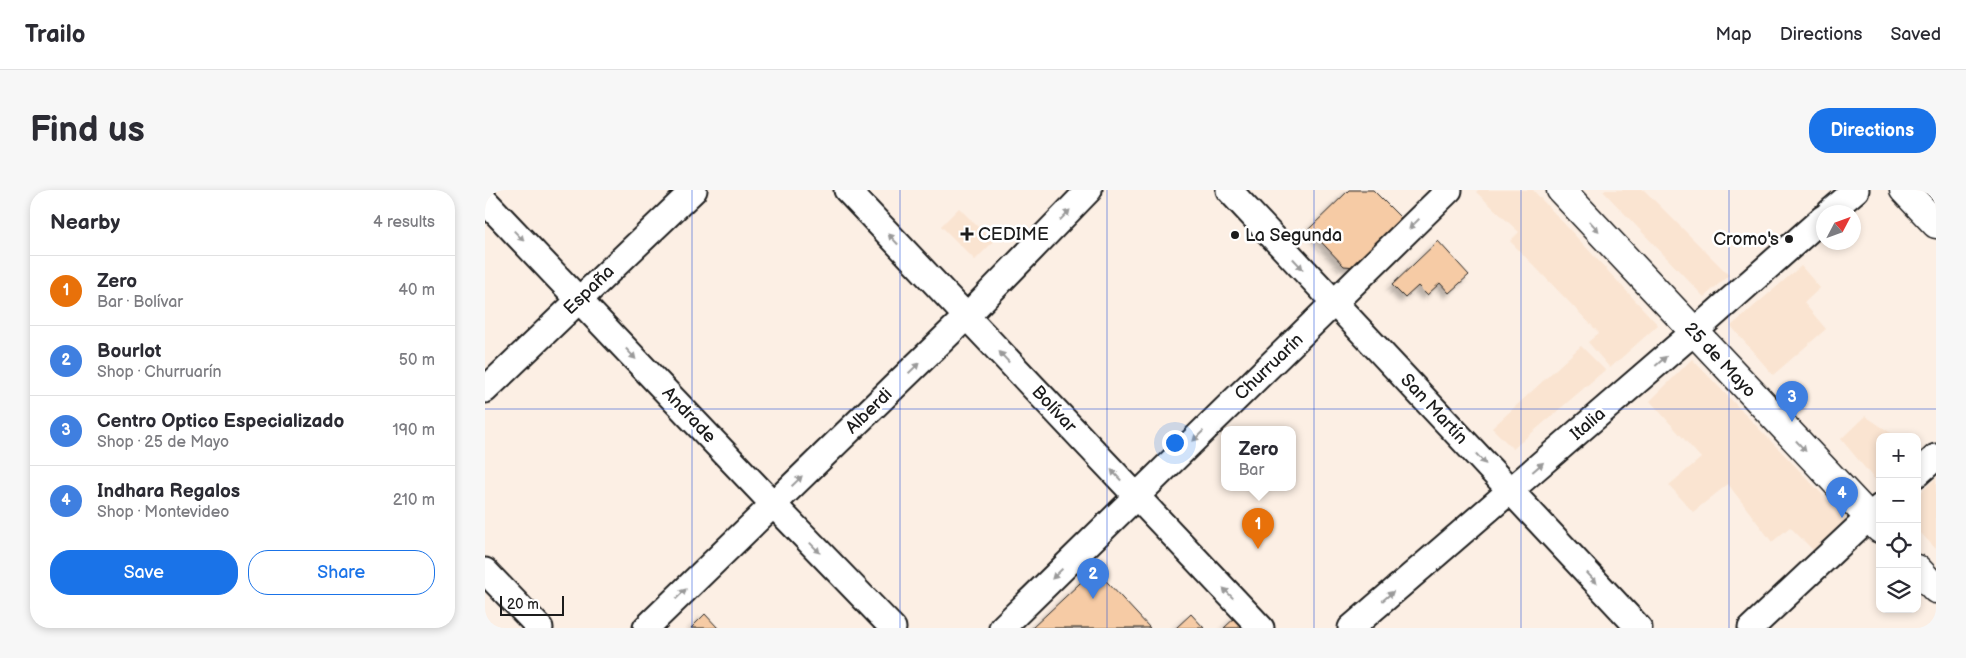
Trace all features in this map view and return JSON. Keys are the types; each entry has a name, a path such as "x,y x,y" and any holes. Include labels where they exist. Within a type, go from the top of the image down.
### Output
{"street":[{"name":"España","path":"485,390 694,190"},
{"name":"Bolívar","path":"847,190 1261,628"},
{"name":"Alberdi","path":"646,628 967,317 1089,190"},
{"name":"San Martín","path":"1229,190 1639,628"},
{"name":"Churruarín","path":"1003,628 1449,190"},
{"name":"25 de Mayo","path":"1561,190 1694,332 1876,518"},
{"path":"1838,205 1856,190"},
{"path":"1904,190 1936,224"},
{"name":"Andrade","path":"485,201 893,628"},
{"name":"Italia","path":"1351,628 1816,224"},
{"path":"1921,470 1936,457"},
{"path":"1751,628 1876,518"},
{"path":"485,571 540,628"},
{"path":"1921,573 1936,589"}],"shaded area":[{"path":"1478,190 1533,190 1658,325 1610,368 1588,342 1599,333 1510,241 1519,232 1476,192"},
{"path":"1602,190 1644,190 1729,275 1704,297"},
{"name":"CEDIME","path":"959,208 993,242 975,260 941,226"},
{"path":"1801,266 1820,288 1804,303 1826,329 1773,375 1731,326"},
{"path":"1581,346 1605,370 1513,449 1492,428"},
{"path":"1692,359 1846,519 1814,551 1790,527 1772,542 1728,484 1693,512 1669,485 1701,458 1650,401"},
{"path":"1865,416 1891,433 1876,433 1875,480 1841,439"},
{"path":"1936,478 1936,549 1921,533 1921,492"}],"building":[{"path":"1349,190 1373,190 1404,221 1357,267 1344,266 1309,229"},
{"path":"1438,241 1469,275 1449,293 1440,283 1427,295 1418,286 1405,298 1392,285"},
{"path":"1095,569 1150,628 1032,628"},
{"path":"705,614 718,628 691,628"},
{"path":"1191,614 1204,628 1176,628"},
{"path":"1239,614 1252,628 1224,628"}],"place":[{"name":"CEDIME","path":"967,234"},
{"name":"La Segunda","path":"1235,235"},
{"name":"Cromo's","path":"1789,239"},
{"name":"Centro Optico Especializado","path":"1792,422"},
{"name":"Indhara Regalos","path":"1842,518"},
{"name":"Zero","path":"1258,549"},
{"name":"Bourlot","path":"1093,599"}]}
